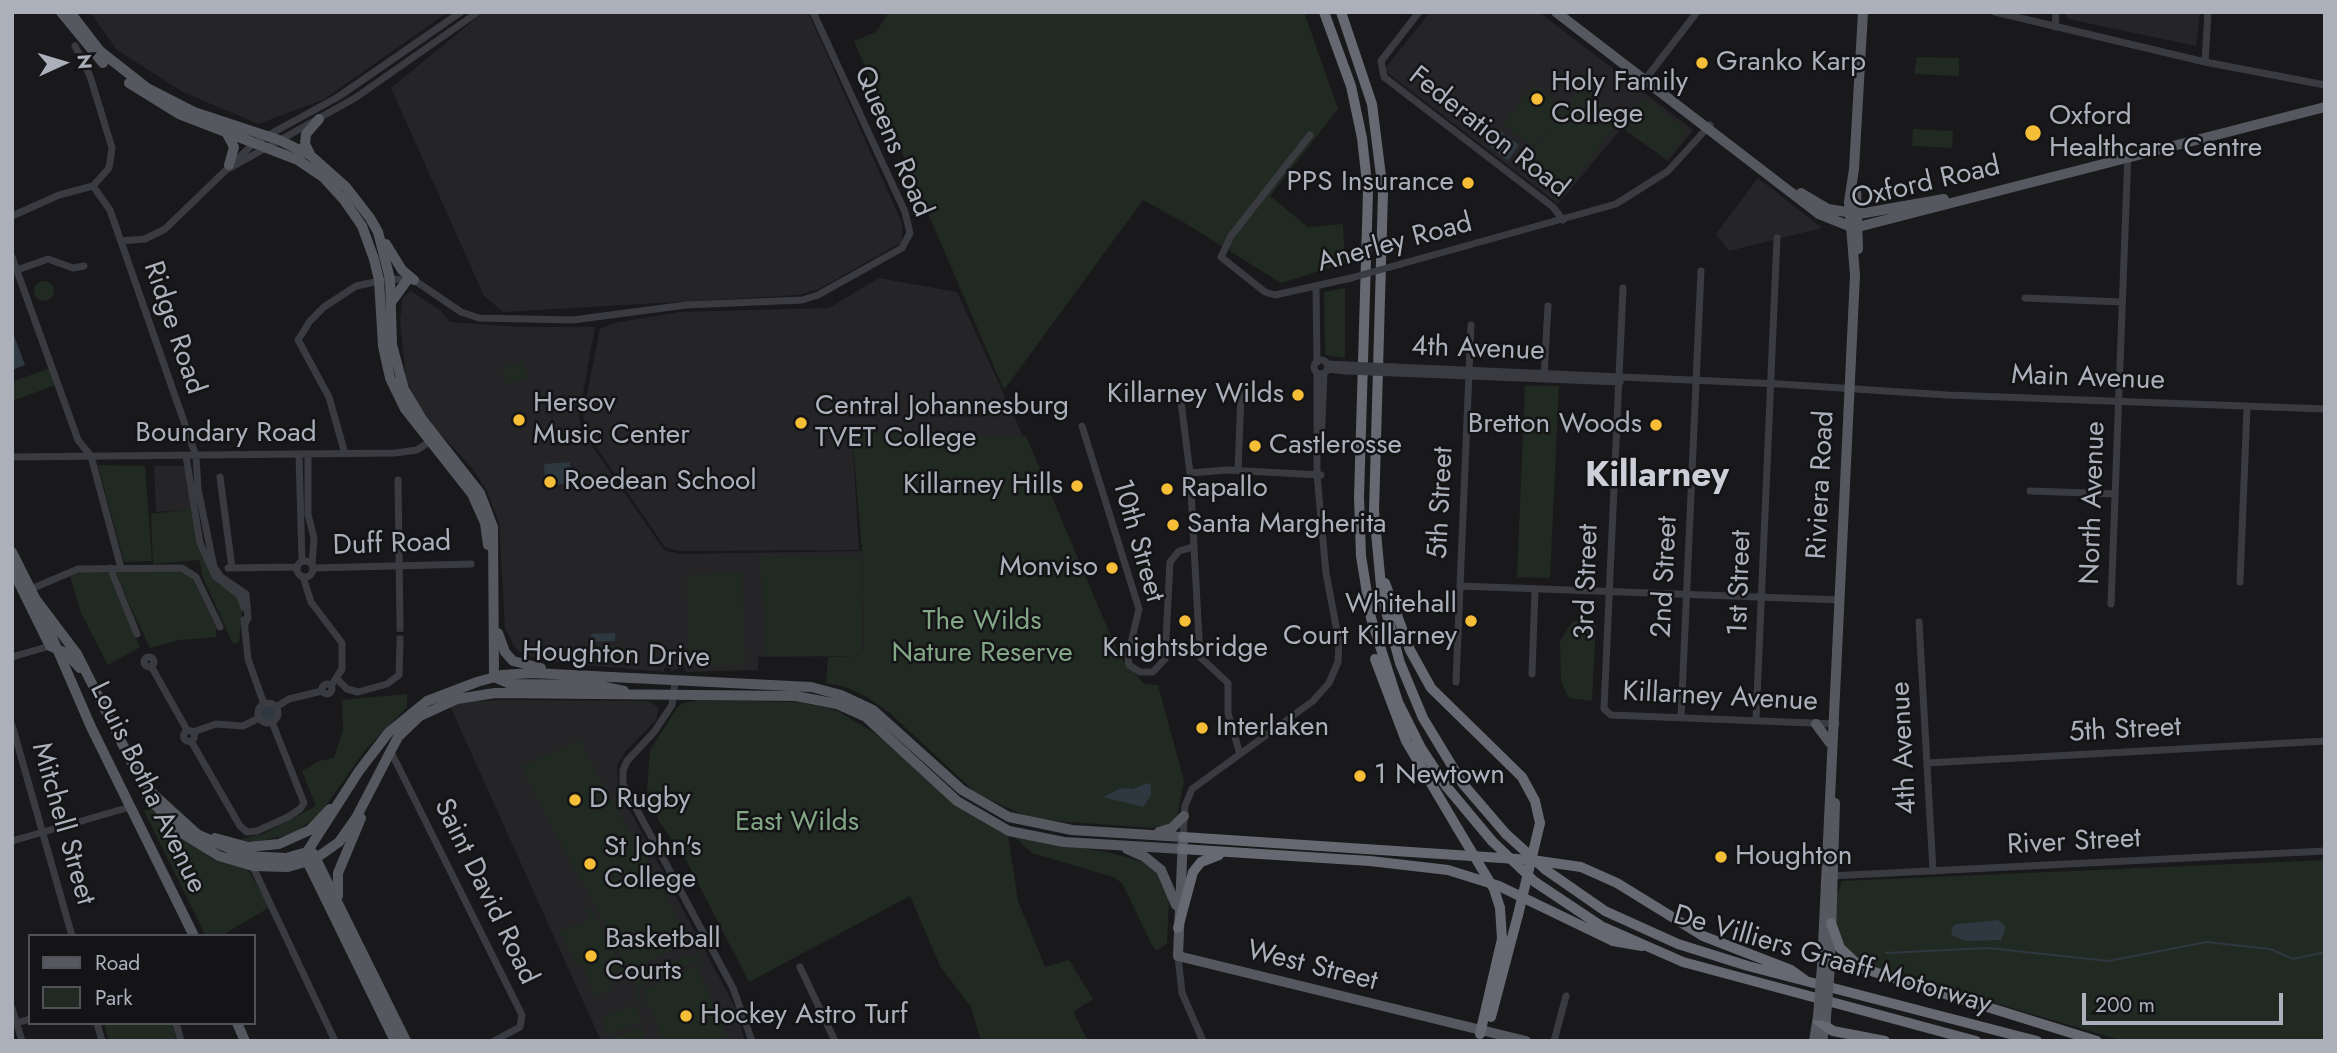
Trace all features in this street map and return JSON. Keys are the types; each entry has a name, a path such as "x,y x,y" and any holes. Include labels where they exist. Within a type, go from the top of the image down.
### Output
{"highway":[{"path":"1324,12 1351,86 1362,138 1367,192 1359,497 1361,556 1371,618 1373,652 1391,704 1415,758 1494,889 1500,908 1502,939 1483,1035"},
{"path":"1341,12 1372,104 1383,192 1374,511 1378,560 1420,671 1443,702 1522,777 1535,801 1540,823 1518,915 1483,1035"},
{"name":"De Villiers Graaff Motorway","path":"1378,560 1393,640 1417,706 1463,784 1506,834 1546,870 1605,911 1656,936 1697,951 2037,1041"},
{"path":"1371,618 1387,673 1421,748 1446,786 1492,841 1535,882 1601,926 1642,946 1730,977 1976,1041"},
{"path":"1183,836 1520,859 1581,867 1617,883 1703,936 1784,967 1805,980"},
{"path":"1182,849 1370,861 1448,870 1499,886 1613,940 1642,946"},
{"path":"1178,928 1190,878 1196,868 1209,858 1232,852"},
{"path":"1831,923 1843,952 1868,971"},
{"path":"1826,963 1868,971 2097,1041"},
{"path":"1822,1020 1885,1041"},
{"path":"1832,1041 1851,1038 1870,1041"}],"main road":[{"path":"61,12 93,53 142,93 179,114 298,160 334,187 362,226 385,279 383,346 390,378 405,409 465,481 485,523 492,672"},
{"path":"70,12 100,51 147,88 194,112 279,140 310,155 346,187 402,270 411,279 391,304"},
{"name":"Oxford Road","path":"1556,12 1709,127 1823,218 1853,228 2325,100"},
{"name":"Oxford Road","path":"1564,12 1646,79"},
{"name":"Riviera Road","path":"1822,1041 1834,724 1855,263 1858,249 1852,213 1863,12"},
{"name":"Oxford Road","path":"1709,127 1813,202 1828,209 1877,213 1960,196 2325,107"},
{"path":"310,155 305,144 306,134 319,119"},
{"path":"226,133 234,147 228,167"},
{"path":"378,232 391,304 392,345 401,380 432,440 471,480 489,512 495,550 492,672 486,684 440,705"},
{"path":"12,552 32,593 53,647"},
{"path":"12,569 53,647 72,659 84,675 136,778 154,806 200,846 219,856 252,862 309,856"},
{"path":"32,593 77,654 142,780 165,807 186,825 214,844 252,862"},
{"path":"495,622 502,646 513,661 572,674"},
{"name":"Louis Botha Avenue","path":"53,647 193,934"},
{"path":"492,672 507,683 596,685 645,695"},
{"name":"Houghton Drive","path":"309,856 359,771 389,732 419,706 477,682 492,672 572,674 675,682 797,685 829,691 859,703 881,716 962,790 997,812 1048,827 1183,836"},
{"name":"Houghton Drive","path":"309,856 339,842 349,829 390,750 412,723 440,705 481,693 796,696 837,704 879,726 957,801 998,827 1035,838 1182,849"},
{"path":"1816,723 1827,735 1831,747"},
{"name":"Riviera Road","path":"1826,963 1831,923 1829,876 1831,747 1834,724"},
{"path":"371,754 380,749 390,750"},
{"path":"345,917 337,893 338,873 382,767"},
{"path":"186,825 238,846 284,842 304,833 319,821 359,771"},
{"path":"1145,834 1168,830 1184,816"},
{"path":"1178,956 1183,836"},
{"path":"1117,845 1158,866 1170,886 1178,913"},
{"path":"309,856 345,917 405,1041"},
{"path":"309,856 395,1041"},
{"name":"West Street","path":"1178,956 1435,1021 1444,1027 1526,1041"},
{"name":"Riviera Road","path":"1814,1041 1822,1020"},
{"path":"238,1025 245,1041"},
{"name":"West Street","path":"1483,1035 1504,1041"}],"street":[{"path":"121,241 145,239 165,229 254,143 343,93 461,12"},
{"path":"228,167 349,102 478,12"},
{"name":"Queens Road","path":"411,279 452,307 479,318 573,320 686,305 808,299 906,245 911,229 905,212 813,12"},
{"name":"Federation Road","path":"1419,12 1381,61 1380,70 1386,79 1553,206 1563,220"},
{"path":"1646,79 1697,12"},
{"path":"1995,12 2204,62 2325,85"},
{"path":"2055,27 2056,12"},
{"path":"2204,62 2208,12"},
{"path":"12,216 59,195 93,186 108,168 112,148 90,76 75,47"},
{"path":"343,93 349,102"},
{"name":"Anerley Road","path":"1310,135 1231,236 1220,255 1225,262 1270,294 1280,295 1351,278 1606,209 1649,185 1675,165 1709,127"},
{"name":"North Avenue","path":"2111,604 2128,155"},
{"name":"Ridge Road","path":"93,186 106,200 196,456 198,489 214,567 221,577 246,594 248,611 245,624"},
{"name":"1st Street","path":"1756,720 1777,238"},
{"path":"12,257 16,276 78,440 91,456 121,568"},
{"path":"16,276 48,259 73,268 84,267"},
{"name":"2nd Street","path":"1681,718 1701,271"},
{"path":"345,454 329,397 298,340 310,321 335,298 356,286 385,279 411,279"},
{"path":"1183,836 1184,816 1192,789 1325,690 1338,662 1339,642 1325,563 1319,478 1318,414 1322,367 1317,345 1315,287"},
{"name":"3rd Street","path":"1604,709 1623,288"},
{"path":"2025,298 2122,302"},
{"path":"1544,377 1548,306"},
{"name":"5th Street","path":"1456,682 1471,325"},
{"name":"4th Avenue","path":"1322,367 1850,387"},
{"name":"Main Avenue","path":"1850,387 1947,395 2325,409"},
{"path":"1180,394 1190,472 1200,657 1208,667 1226,679 1228,713 1240,754"},
{"path":"1238,471 1241,394"},
{"path":"2240,582 2247,407"},
{"name":"10th Street","path":"1082,426 1139,610 1128,661 1140,672 1153,672 1165,659 1168,566 1179,551 1193,547"},
{"name":"Boundary Road","path":"12,457 404,453 432,440"},
{"path":"303,577 310,576 313,567 314,538 308,514 308,454"},
{"path":"264,704 276,707 289,699 322,691 324,685 331,686 337,679 344,659 342,643 311,602 303,577 298,573 299,455"},
{"path":"186,456 198,537 215,576 242,599 248,659 264,704"},
{"path":"1190,472 1238,471 1319,478"},
{"name":"Duff Road","path":"219,477 230,568 299,564"},
{"path":"398,480 400,625"},
{"path":"2030,491 2115,494"},
{"path":"299,564 313,567"},
{"name":"Duff Road","path":"313,567 471,564"},
{"path":"110,568 137,634"},
{"path":"32,593 71,570 188,570 196,577 220,626"},
{"path":"1460,586 1840,600"},
{"path":"1532,674 1535,589"},
{"name":"4th Avenue","path":"1919,622 1933,871"},
{"path":"337,679 347,688 358,692 387,684 399,675 400,643"},
{"path":"12,657 53,647"},
{"path":"151,666 240,826 247,832 257,831 288,817 300,809 303,803 272,722"},
{"path":"675,682 675,695 658,727 627,761 623,770 623,785 733,988 752,1041"},
{"path":"260,718 258,712 264,704"},
{"path":"272,722 277,717 276,707"},
{"name":"Killarney Avenue","path":"1604,709 1611,715 1834,724"},
{"path":"190,734 216,724 243,726 260,718 272,722"},
{"name":"Mitchell Street","path":"12,724 71,934"},
{"name":"5th Street","path":"1927,763 2325,741"},
{"name":"Saint David Road","path":"390,750 522,1015 520,1027 494,1041"},
{"path":"12,841 130,807"},
{"name":"River Street","path":"1829,876 2325,851"},
{"path":"252,862 335,1041"},
{"path":"1178,956 1183,997 1203,1041"},
{"path":"800,967 835,1041"},
{"path":"1555,1041 1566,996"},
{"path":"12,1008 14,1024 22,1041"}],"shaded area":[{"path":"90,12 448,12 323,100 258,124 183,92 117,50"},
{"path":"484,12 808,12 902,223 902,242 819,289 799,295 503,312 484,296 391,88"},
{"name":"Holy Family College","path":"1430,12 1539,12 1693,130 1668,161 1622,128 1558,204 1384,70"},
{"path":"2200,12 2196,46 2068,19 2064,13"},
{"path":"1499,130 1519,145 1508,161 1488,145"},
{"path":"1758,178 1822,228 1729,251 1716,234"},
{"name":"Central Johannesburg TVET College","path":"879,278 957,292 1023,436 852,433 859,550 679,551 665,547 586,432 583,414 600,329 614,323 679,312 829,308"},
{"name":"Roedean School","path":"411,291 441,311 450,322 519,327 595,327 579,415 581,430 664,550 679,554 862,551 864,648 857,656 758,657 758,670 686,672 684,666 671,672 670,668 664,668 664,672 552,662 522,654 516,649 505,629 499,522 486,489 472,468 437,430 417,403 406,379 400,320 403,297"},
{"path":"12,330 25,365 12,370"},
{"path":"570,462 571,484 545,485 544,464"},
{"path":"154,466 187,466 191,509 156,512"},
{"path":"615,633 615,641 592,642 591,634"},
{"name":"St John's College","path":"470,701 647,701 659,707 656,720 625,752 617,765 618,788 735,1007 745,1041 601,1041 450,706"},
{"path":"265,705 271,705 276,713 274,719 265,721 260,716 260,710"},
{"path":"1147,783 1151,785 1151,795 1143,807 1103,797 1121,788 1133,789"},
{"path":"1998,920 2006,927 2001,940 1966,941 1951,935 1953,926 1958,924"}],"green space":[{"path":"889,12 1304,12 1338,109 1270,196 1308,227 1343,224 1345,263 1281,283 1143,200 1004,390 854,41 876,32"},
{"path":"1917,57 1959,58 1959,76 1914,74"},
{"path":"1534,85 1564,108 1532,147 1503,123"},
{"path":"1580,88 1620,119 1562,196 1522,165"},
{"path":"1644,98 1687,131 1666,159 1623,126"},
{"path":"1913,129 1953,131 1952,148 1912,146"},
{"path":"44,281 51,284 54,291 51,298 44,301 37,298 34,291 37,284"},
{"path":"1345,288 1345,358 1325,355 1324,292"},
{"path":"523,361 528,377 507,385 502,368"},
{"path":"50,368 56,385 12,401 12,382"},
{"path":"1525,386 1559,386 1550,578 1517,577"},
{"name":"The Wilds Nature Reserve","path":"852,433 1026,436 1119,655 1144,684 1158,685 1184,781 1177,816 1171,825 1156,828 1038,820 1014,811 976,793 891,714 867,697 843,686 826,683 828,657 857,656 864,648 862,551"},
{"path":"98,465 145,466 152,561 124,562"},
{"path":"191,509 196,536 213,576 219,584 240,597 243,604 239,642 233,644 202,575 200,560 153,564 151,514"},
{"path":"860,556 862,647 856,655 766,655 760,558"},
{"path":"89,570 108,573 140,647 108,665 81,613 70,576"},
{"path":"114,571 184,571 192,578 216,628 216,637 179,640 150,648"},
{"path":"742,573 745,665 689,666 687,575"},
{"path":"1573,621 1596,622 1592,701 1569,698 1561,682 1560,641"},
{"path":"589,646 626,647 626,664 589,664"},
{"path":"407,694 407,707 365,750 320,814 295,833 257,842 238,840 265,833 316,806 302,771 319,761 334,758 343,730 342,700"},
{"name":"The Wilds Nature Reserve","path":"699,700 799,702 836,710 881,737 948,799 1008,835 1018,901 1045,967 1069,960 1093,999 1073,1012 1088,1041 981,1041 971,1007 940,966 910,896 749,982 686,860 659,821 647,790 650,750 677,708 683,703"},
{"path":"579,740 623,821 640,844 686,935 686,943 631,970 625,964 521,767"},
{"path":"154,807 211,858 248,870 270,907 224,934 205,934 144,811"},
{"path":"1016,838 1107,852 1144,862 1156,871 1169,897 1167,943 1157,951 1152,945 1122,883 1113,877 1032,853"},
{"path":"2325,860 2325,1041 2123,1041 1860,963 1845,950 1836,929 1836,898 1842,881"},
{"name":"Basketball Courts","path":"585,909 591,909 625,972 623,975 612,976 607,963 604,964 613,988 595,996 583,964 576,966 559,932 590,919"},
{"path":"696,951 705,965 702,967 698,960 638,988 647,1013 635,990 635,981 687,955 689,959 697,956"},
{"name":"Hockey Astro Turf","path":"696,966 730,1041 664,1041 642,991"},
{"path":"635,1004 642,1021 608,1035 601,1019"},
{"path":"105,1025 173,1025 177,1041 109,1041"},
{"path":"641,1026 647,1041 609,1040"}],"waterway":[{"path":"1886,953 1988,948 2108,961 2207,942 2270,949 2293,959 2325,952"}],"tunnel":[{"path":"400,625 400,643"}],"place":[{"name":"Granko Karp","path":"1702,63"},
{"name":"Holy Family College","path":"1537,99"},
{"name":"Oxford Healthcare Centre","path":"2033,133"},
{"name":"PPS Insurance","path":"1468,183"},
{"name":"Killarney Wilds","path":"1298,395"},
{"name":"Hersov Music Center","path":"519,420"},
{"name":"Central Johannesburg TVET College","path":"801,423"},
{"name":"Bretton Woods","path":"1656,425"},
{"name":"Castlerosse","path":"1255,446"},
{"name":"Roedean School","path":"550,482"},
{"name":"Killarney Hills","path":"1077,486"},
{"name":"Rapallo","path":"1167,489"},
{"name":"Santa Margherita","path":"1173,525"},
{"name":"Monviso","path":"1112,568"},
{"name":"Knightsbridge","path":"1185,621"},
{"name":"Whitehall Court Killarney","path":"1471,621"},
{"name":"Interlaken","path":"1202,728"},
{"name":"1 Newtown","path":"1360,776"},
{"name":"D Rugby","path":"575,800"},
{"name":"Houghton","path":"1721,857"},
{"name":"St John's College","path":"590,864"},
{"name":"Basketball Courts","path":"591,956"},
{"name":"Hockey Astro Turf","path":"686,1016"}],"district":[{"name":"Killarney","path":"1657,478"}],"park label":[{"name":"East Wilds","path":"797,823"}]}
